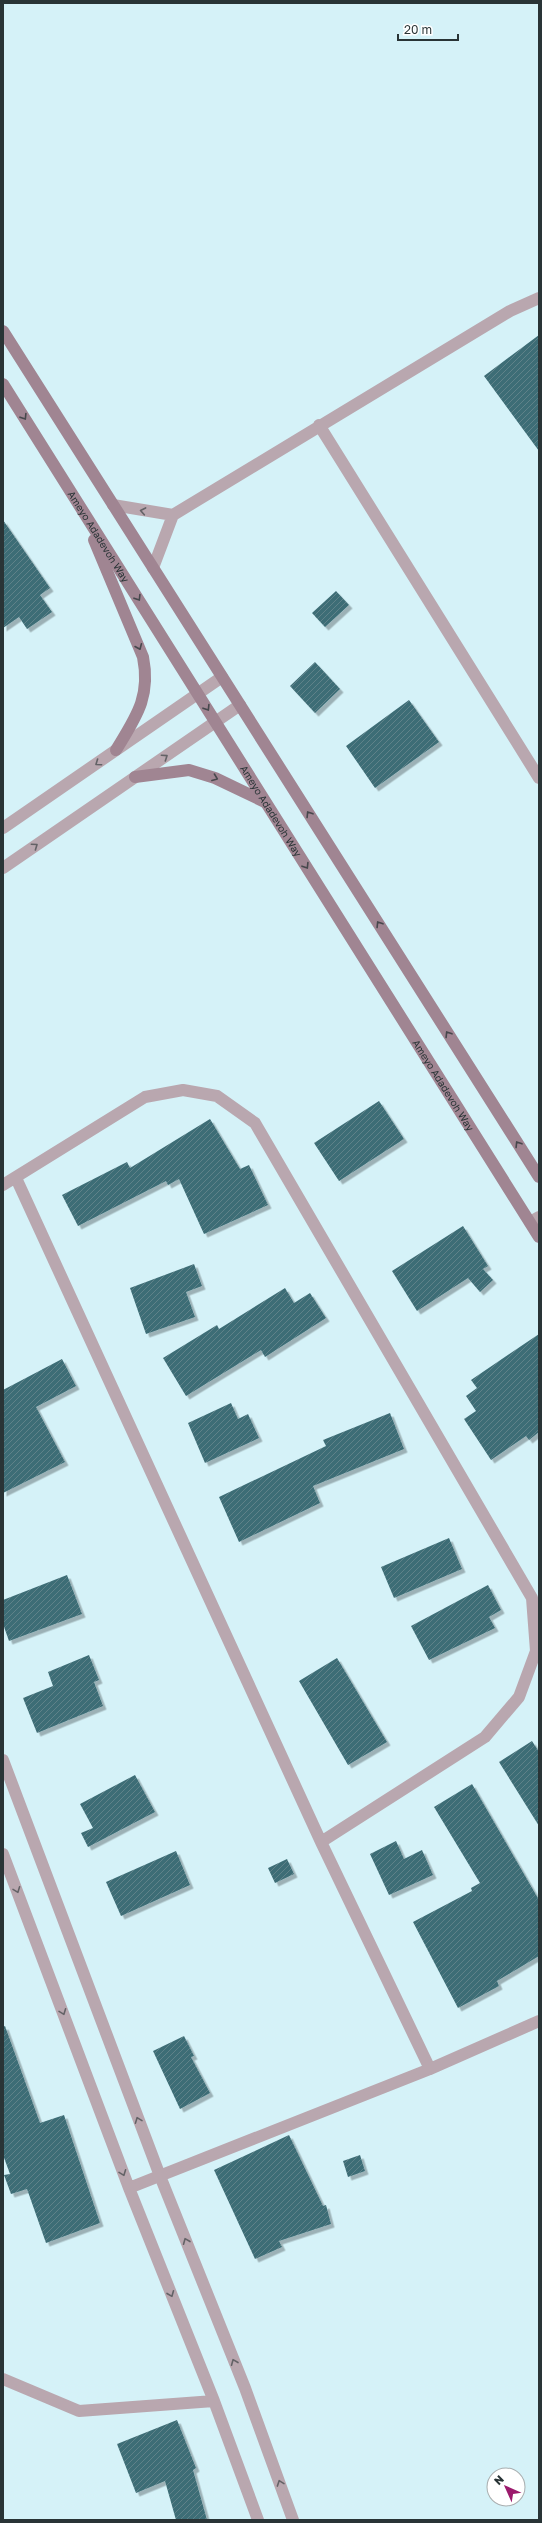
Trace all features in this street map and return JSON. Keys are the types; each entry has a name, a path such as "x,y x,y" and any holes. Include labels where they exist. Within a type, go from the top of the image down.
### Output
{"street":[{"path":"153,568 163,536 173,515 318,425 510,311 539,298"},
{"path":"3,331 539,1177"},
{"name":"Ameyo Adadevoh Way","path":"3,384 266,802 534,1220 539,1237"},
{"path":"318,425 539,778"},
{"path":"113,505 173,515"},
{"path":"81,508 143,657 147,676 140,709 116,750"},
{"path":"3,828 222,677"},
{"path":"3,868 240,705"},
{"path":"135,777 189,770 215,778 266,802"},
{"path":"3,1185 144,1097 183,1090 217,1096 254,1123 532,1598 536,1651 519,1697 485,1737 321,1842"},
{"path":"16,1178 321,1842 430,2069"},
{"path":"3,1760 160,2176 245,2388 293,2520"},
{"path":"3,1854 129,2188 214,2400 258,2520"},
{"path":"129,2188 430,2069 539,2021"},
{"path":"3,2379 79,2411 214,2400"}],"building":[{"path":"539,335 539,451 484,376"},
{"path":"3,520 50,588 40,595 52,612 27,629 19,617 3,628"},
{"path":"336,591 349,605 325,627 312,613"},
{"path":"315,662 340,689 315,713 290,686"},
{"path":"409,700 439,742 375,788 346,746"},
{"path":"379,1101 404,1139 339,1181 314,1143"},
{"path":"210,1119 240,1169 249,1165 268,1205 204,1234 179,1179 168,1185 166,1181 78,1226 62,1195 127,1162 130,1168"},
{"path":"463,1226 488,1266 483,1269 493,1280 480,1292 468,1278 417,1311 392,1271"},
{"path":"194,1264 202,1286 186,1292 195,1317 146,1334 130,1288"},
{"path":"285,1288 294,1303 310,1293 326,1318 265,1357 261,1350 186,1396 163,1358 217,1325 219,1329"},
{"path":"539,1334 539,1432 529,1440 526,1436 491,1460 464,1419 476,1411 466,1396 477,1388 471,1380"},
{"path":"62,1359 76,1386 36,1407 65,1462 3,1493 3,1390"},
{"path":"231,1403 238,1419 248,1414 259,1438 205,1463 188,1423"},
{"path":"390,1413 404,1449 313,1486 320,1503 239,1542 219,1497 326,1446 323,1440"},
{"path":"449,1538 462,1569 394,1598 381,1567"},
{"path":"67,1575 82,1614 9,1641 3,1624 3,1600"},
{"path":"488,1585 501,1610 489,1617 495,1628 429,1660 411,1626"},
{"path":"89,1655 99,1680 94,1682 103,1706 37,1733 23,1698 53,1686 48,1672"},
{"path":"337,1658 387,1742 348,1765 299,1681"},
{"path":"532,1741 539,1752 539,1826 499,1762"},
{"path":"135,1775 155,1812 88,1847 81,1833 93,1828 80,1804"},
{"path":"472,1784 539,1900 539,1956 497,1981 499,1986 458,2008 413,1922 472,1891 471,1888 480,1883 434,1807"},
{"path":"396,1841 404,1859 422,1850 433,1875 389,1895 370,1854"},
{"path":"176,1851 190,1885 121,1916 106,1882"},
{"path":"287,1859 294,1874 275,1883 268,1868"},
{"path":"5,2026 40,2123 64,2115 100,2223 46,2243 27,2189 11,2194 4,2175 10,2174 3,2155 3,2027"},
{"path":"184,2036 194,2056 191,2057 210,2093 180,2109 153,2051"},
{"path":"289,2135 323,2206 326,2205 331,2224 279,2241 282,2247 255,2259 214,2170"},
{"path":"360,2155 365,2171 348,2177 343,2161"},
{"path":"177,2420 196,2468 193,2470 207,2520 176,2520 165,2481 136,2493 117,2444"}]}
